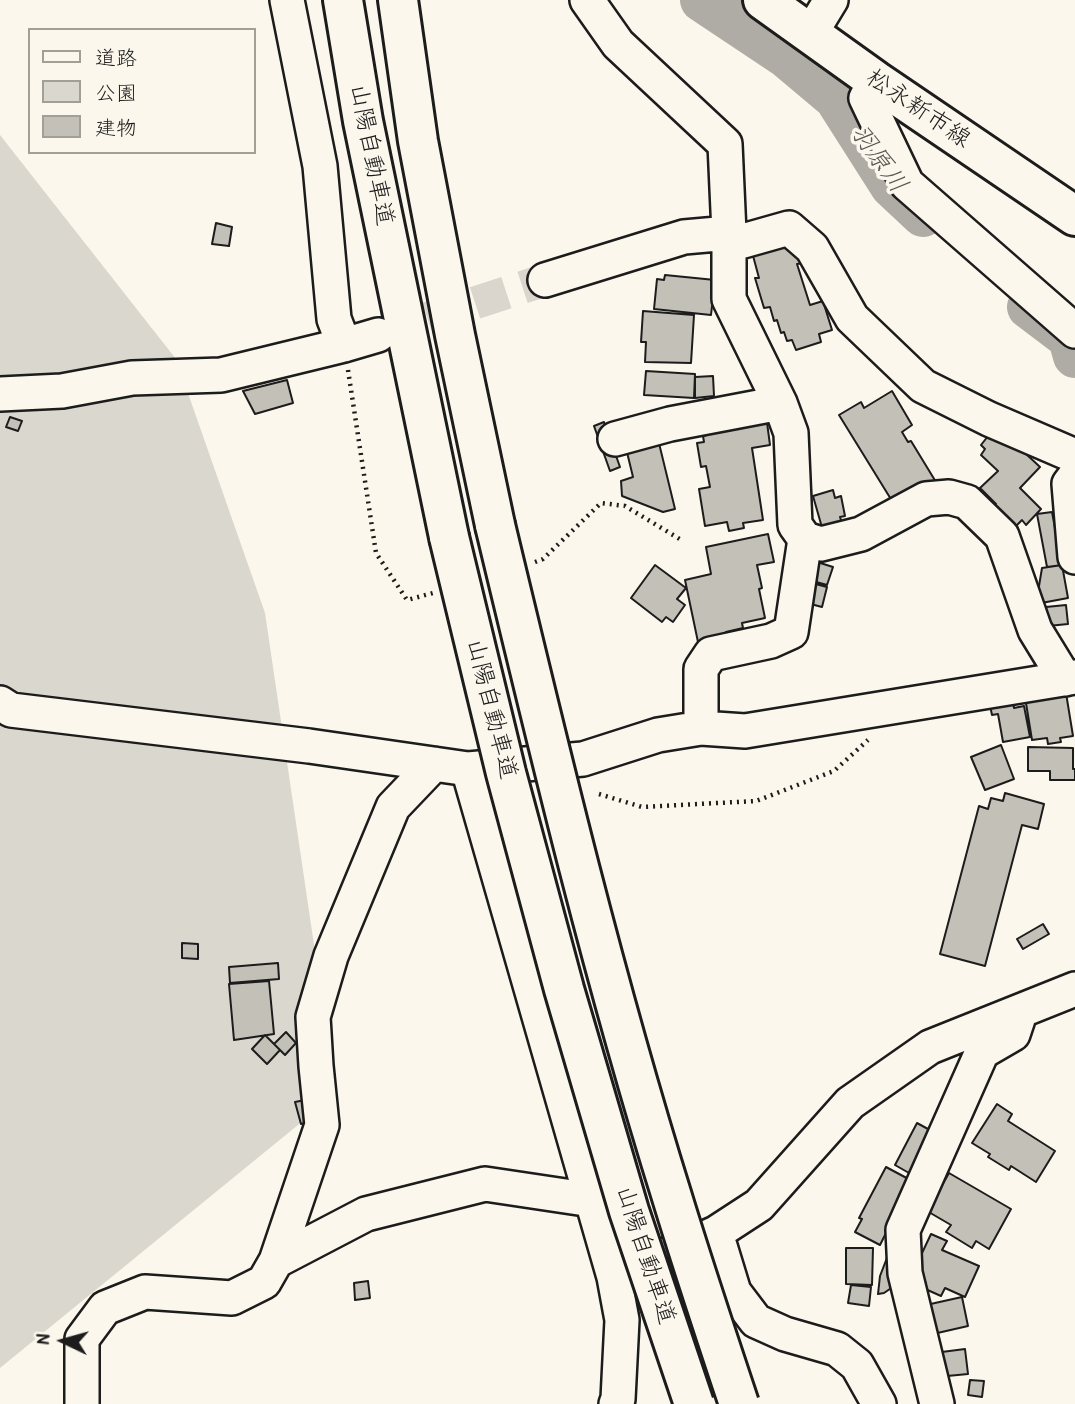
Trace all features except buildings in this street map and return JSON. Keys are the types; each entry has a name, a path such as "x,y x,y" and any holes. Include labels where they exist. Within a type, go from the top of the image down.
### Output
{"main road":[{"name":"山陽自動車道","path":"343,0 363,121 449,537 506,773 564,989 629,1211 694,1404"},
{"name":"山陽自動車道","path":"398,0 418,141 455,335 495,524 548,747 671,1196 739,1404"},
{"name":"松永新市線","path":"764,0 876,81 1075,216"}],"street":[{"path":"287,0 320,166 334,319 344,345"},
{"path":"0,704 11,710 296,744 468,769 583,759 658,735 701,728 745,731 1070,678 1035,630 1002,536 967,502 949,498 926,499 861,534 821,544 805,539 795,524 791,433 779,402 729,299 725,144 618,44 587,0"},
{"path":"811,33 831,0"},
{"path":"876,81 866,98 907,184 1075,331"},
{"path":"545,281 684,237 729,233 743,241 789,228 812,248 852,318 923,386 989,419 1075,456"},
{"path":"0,394 62,391 132,378 221,375 378,335"},
{"path":"615,439 670,424 779,402"},
{"path":"1075,476 1069,484 1075,557"},
{"path":"701,728 701,669 711,654 771,641 791,632 805,539"},
{"path":"82,1404 82,1339 105,1308 145,1292 232,1298 264,1282 276,1261 322,1125 313,1017 331,956 393,807 434,764"},
{"path":"468,769 614,1277 622,1320 616,1404"},
{"path":"614,1277 716,1233 759,1205 850,1103 930,1046 1074,991"},
{"path":"937,1404 905,1273 903,1230 982,1052 1013,1034 1021,1011"},
{"path":"276,1261 366,1214 485,1184 592,1200"},
{"path":"716,1233 734,1292 756,1321 785,1334 837,1349 857,1365 879,1404"}],"path":[{"path":"599,794 642,807 756,801 834,771 886,725 899,706"}],"green space":[{"path":"0,135 176,359 265,613 336,1094 0,1368"}],"waterway":[{"name":"羽原川","path":"702,0 786,56 836,98 892,186 923,215"},
{"name":"羽原川","path":"1029,307 1070,338 1075,356"}],"tunnel":[{"path":"380,334 545,280"}]}
